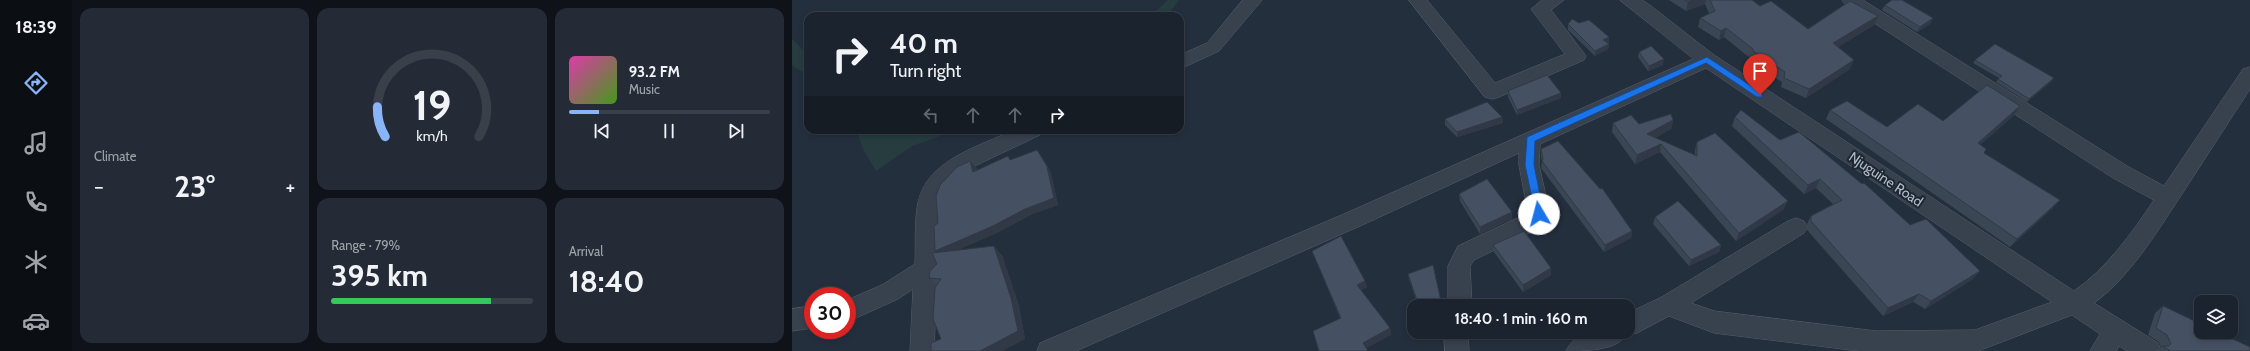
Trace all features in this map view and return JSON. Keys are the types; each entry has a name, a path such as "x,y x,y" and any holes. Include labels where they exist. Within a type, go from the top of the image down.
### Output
{"street":[{"path":"1184,62 1213,47 1253,0"},
{"path":"1418,0 1492,92 1577,56 1540,9 1555,0"},
{"name":"Njuguine Road","path":"1629,0 1645,10 1707,60 2116,332 2149,351"},
{"path":"1851,0 2120,172 2168,198"},
{"path":"1049,351 1352,220 1707,60"},
{"path":"1668,305 1714,322 1876,342 1975,341 2074,304 2100,286 2144,233 2250,74"},
{"path":"922,351 929,202 943,177 955,166 1024,134"},
{"path":"1460,299 1459,266 1466,254 1534,222 1539,214 1529,165 1530,140"},
{"path":"1635,322 1668,305 1796,227"},
{"path":"856,307 890,292 926,269"},
{"path":"792,320 804,318"},
{"path":"2102,351 2116,332"},
{"path":"1820,351 1840,337"},
{"path":"1456,339 1457,351"},
{"path":"1578,351 1601,339"}],"green space":[{"path":"1168,0 1179,0 1170,12 1154,12"},
{"path":"792,39 804,51 804,73 792,65"},
{"path":"857,134 946,134 912,146 876,171 863,149"}],"building":[{"path":"1710,0 1752,0 1760,6 1771,1 1808,29 1850,1 1878,16 1833,43 1854,60 1809,89 1784,78 1785,72 1753,51 1753,49 1726,28 1721,31 1700,18 1715,11"},
{"path":"1892,0 1902,0 1933,18 1920,27 1885,5"},
{"path":"1572,19 1579,23 1589,20 1609,37 1603,40 1609,44 1595,51 1568,24"},
{"path":"1995,44 2054,78 2029,99 1998,79 2002,76 1975,60"},
{"path":"1651,46 1664,59 1649,66 1639,52"},
{"path":"1547,75 1561,93 1517,110 1508,91"},
{"path":"1987,85 2020,106 1978,143 1986,149 1984,153 2060,200 2017,239 1830,110 1847,101 1887,127 1918,104 1943,121"},
{"path":"1487,102 1502,117 1457,132 1445,119"},
{"path":"1741,110 1780,140 1799,132 1862,184 1864,183 1910,225 1926,219 1980,271 1931,301 1919,294 1888,308 1811,221 1811,216 1842,200 1820,179 1808,185 1735,117"},
{"path":"1671,114 1673,120 1647,134 1697,156 1697,142 1715,133 1788,201 1739,233 1661,144 1637,155 1613,123 1631,115 1639,124"},
{"path":"1558,141 1600,189 1602,188 1632,231 1605,245 1542,161 1541,149"},
{"path":"1037,150 1048,168 1047,167 1054,198 1025,209 993,226 935,251 934,226 938,223 936,196 940,185 957,167 970,161 973,172 1008,156 1010,160"},
{"path":"1487,179 1512,212 1480,227 1459,194"},
{"path":"1678,201 1721,245 1691,260 1655,217"},
{"path":"1524,231 1551,268 1523,285 1493,245"},
{"path":"1341,236 1365,281 1357,285 1390,328 1363,343 1368,351 1319,351 1313,331 1341,318 1312,251"},
{"path":"994,246 1011,298 1018,331 980,351 931,351 931,343 941,339 933,319 935,288 941,279 929,278 930,271 937,264 932,253"},
{"path":"1433,265 1440,299 1417,299 1408,274"},
{"path":"2163,306 2194,321 2194,339 2233,339 2250,347 2250,351 2171,351 2162,346 2169,346 2171,344 2167,335 2156,328"}],"route":[{"path":"1539,214 1537,198 1529,165 1530,140 1707,60 1760,95"}]}
